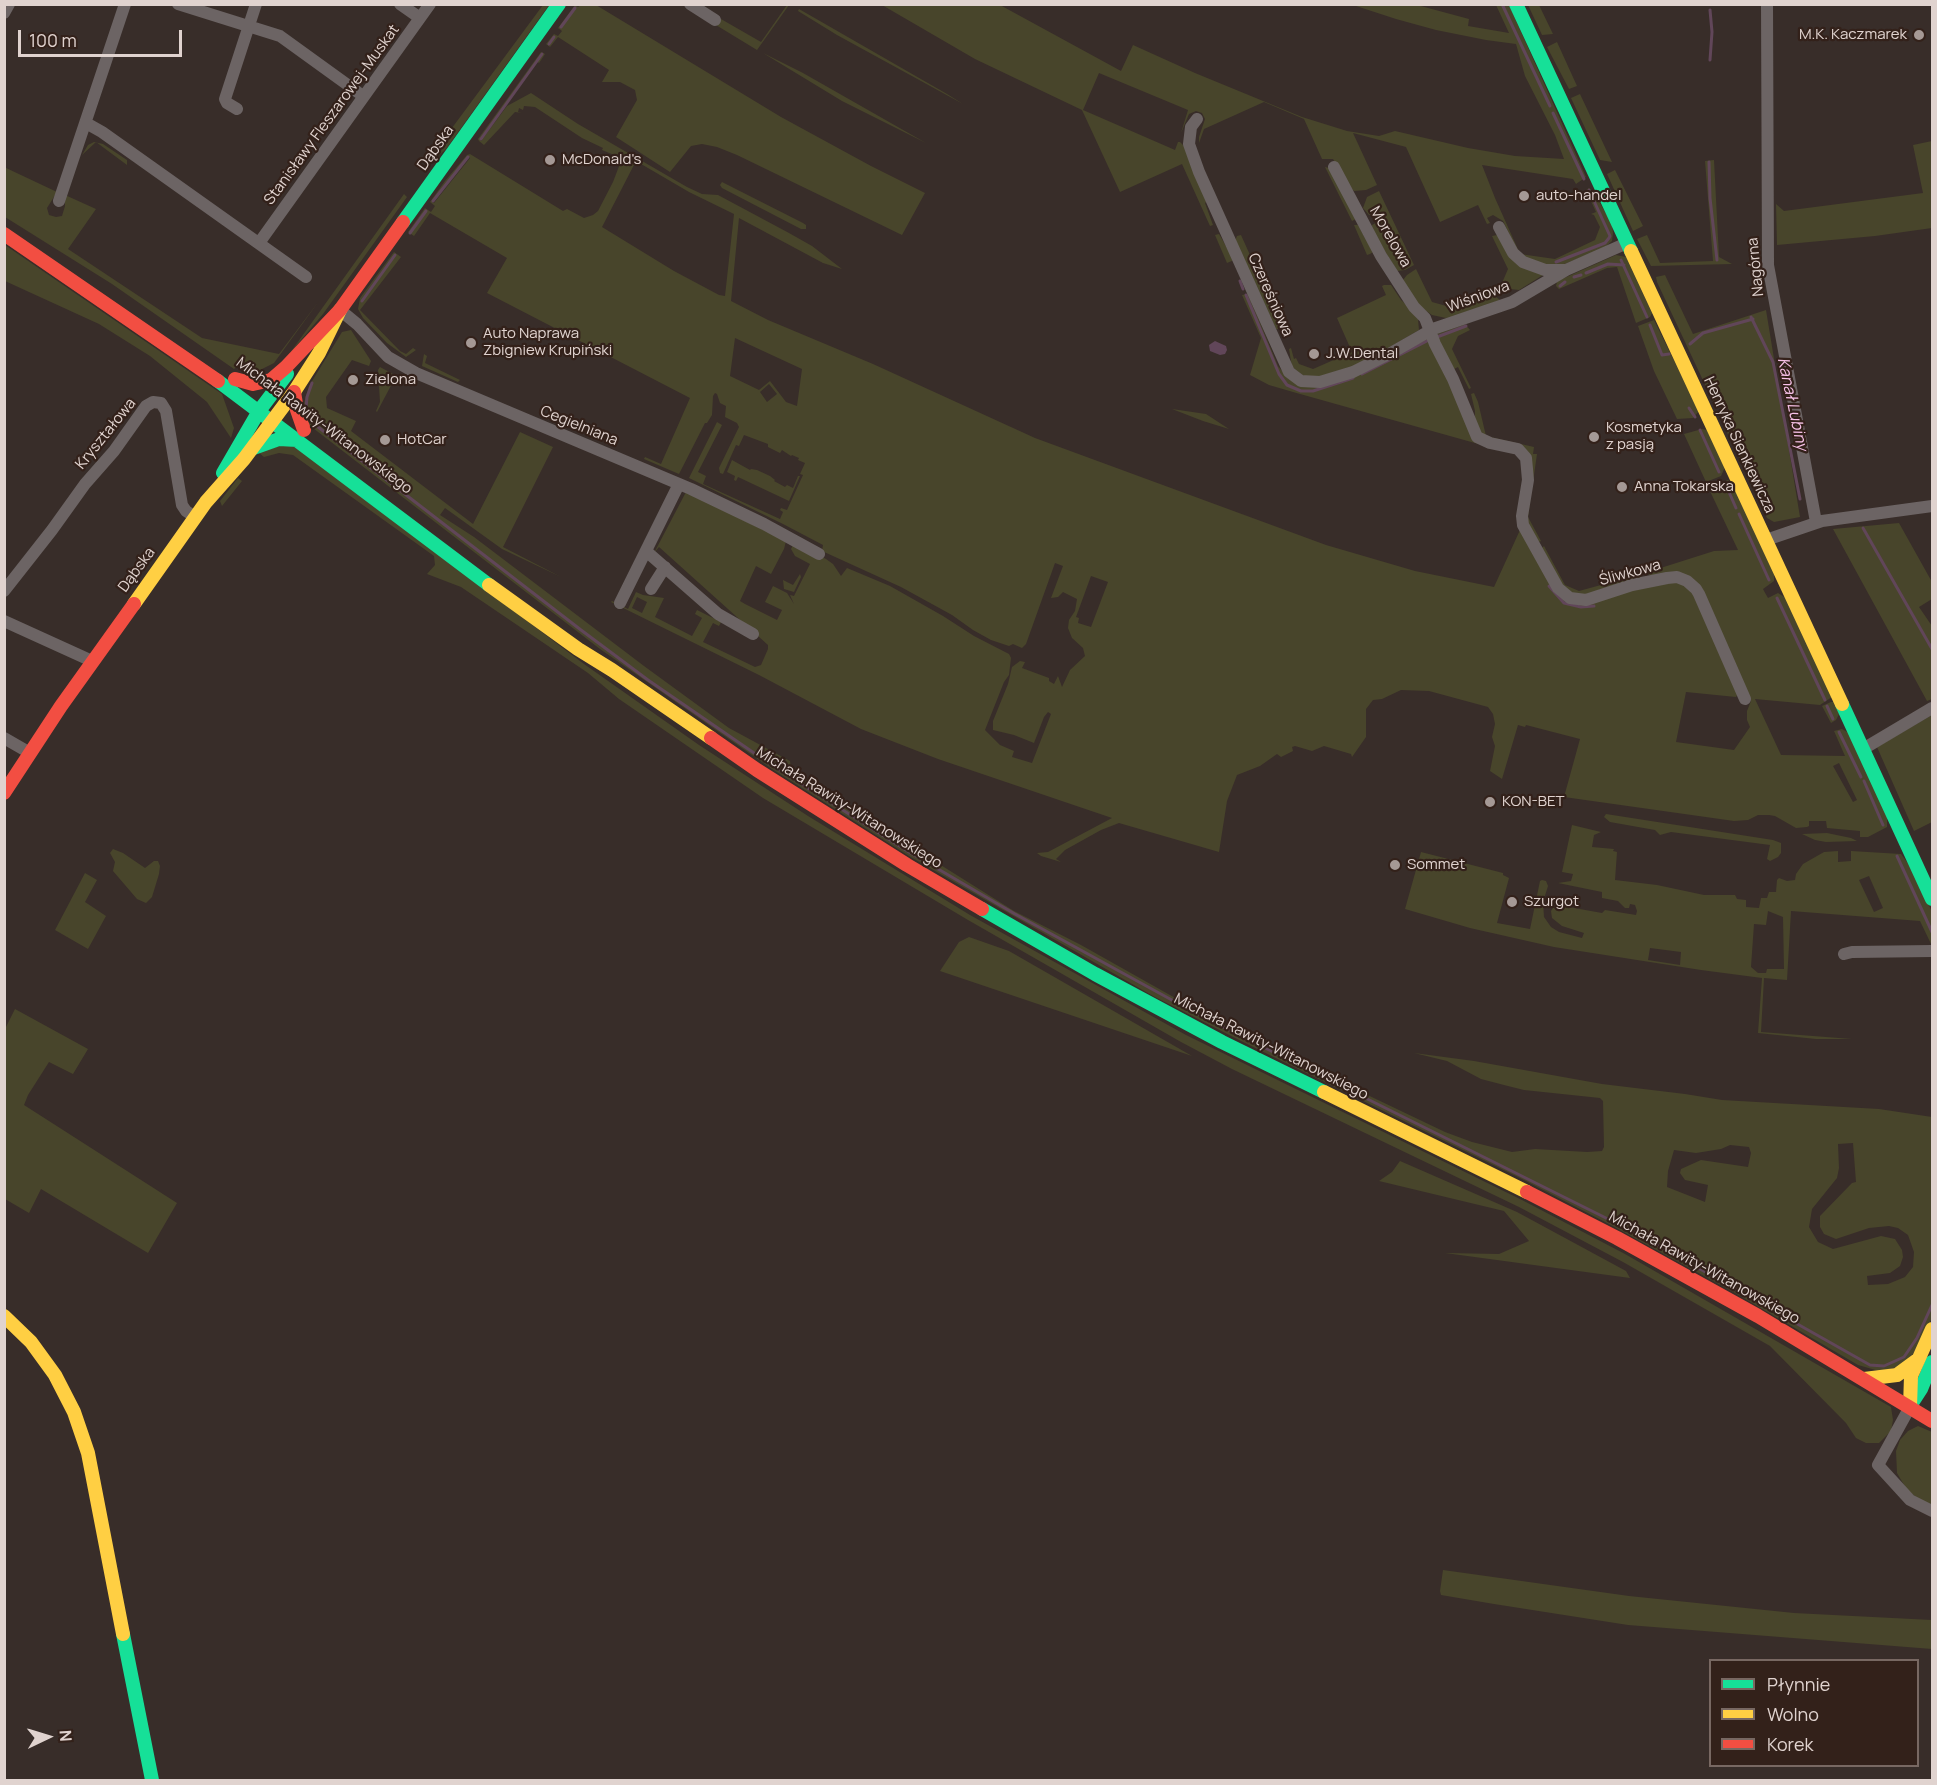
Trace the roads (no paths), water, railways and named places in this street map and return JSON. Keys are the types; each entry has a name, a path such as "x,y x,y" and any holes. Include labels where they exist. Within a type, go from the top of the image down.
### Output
{"main road":[{"name":"Dąbska","path":"235,379 253,384 271,380 340,310 559,4"},
{"name":"Henryka Sienkiewicza","path":"1516,4 1932,899"},
{"name":"Michała Rawity-Witanowskiego","path":"4,225 94,281 235,379 263,406"},
{"name":"Michała Rawity-Witanowskiego","path":"4,234 263,406 572,635 612,670 728,751 926,877 1131,994 1250,1056 1617,1238 1758,1316 1932,1421"},
{"name":"Dąbska","path":"209,497 251,450 294,392 319,353 340,310"},
{"name":"Dąbska","path":"4,793 92,661 209,497 263,406 313,339"},
{"path":"294,392 300,435"},
{"name":"Dąbska","path":"251,450 279,439 300,435"},
{"path":"4,1316 31,1342 55,1375 74,1412 88,1453 152,1780"},
{"path":"1910,1407 1911,1376 1932,1329"},
{"path":"1864,1379 1897,1375 1917,1360"},
{"path":"1910,1407 1932,1364"},
{"path":"1932,1364 1932,1390"}],"street":[{"path":"4,13 9,4"},
{"path":"59,201 125,4"},
{"path":"177,4 280,36 363,96"},
{"path":"237,109 225,99 256,4"},
{"path":"400,4 420,18"},
{"name":"Stanisławy Fleszarowej-Muskat","path":"259,243 430,4"},
{"path":"690,4 715,20"},
{"name":"Nagórna","path":"1767,4 1768,265 1816,522"},
{"name":"Czereśniowa","path":"1197,119 1191,127 1189,136 1192,153 1262,317 1293,377 1312,383 1333,379 1377,361 1430,331"},
{"path":"86,123 102,132 306,277"},
{"name":"Morelowa","path":"1334,167 1381,256 1414,307 1425,318 1478,437 1490,443 1513,447 1524,454 1528,468 1522,516 1525,531 1561,592 1575,599 1590,599"},
{"name":"Wiśniowa","path":"1499,227 1513,253 1523,262 1541,269 1566,270"},
{"name":"Wiśniowa","path":"1430,331 1512,302 1566,270 1627,243"},
{"name":"Cegielniana","path":"340,310 357,324 388,357 416,374 679,484 752,518 819,554"},
{"path":"1425,318 1433,323 1447,324"},
{"name":"Kryształowa","path":"4,591 85,484 114,451 146,406 153,402 160,403 166,411 182,504 186,511 195,517"},
{"path":"620,603 679,484"},
{"path":"1766,540 1816,522 1932,506"},
{"path":"646,551 718,614 753,634"},
{"path":"651,588 665,567"},
{"name":"Śliwkowa","path":"1590,599 1632,585 1677,578 1687,581 1696,589 1745,699"},
{"path":"4,621 92,661"},
{"path":"1863,749 1932,708"},
{"path":"4,738 30,753"},
{"path":"1844,954 1852,951 1932,951"},
{"path":"1910,1407 1878,1465 1910,1500 1932,1511"}],"waterway":[{"path":"1502,4 1550,106"},
{"path":"561,27 575,8"},
{"name":"Kanał Lubiny","path":"1710,10 1712,32 1710,60"},
{"path":"549,44 554,37"},
{"path":"481,139 542,54"},
{"path":"1553,113 1584,179"},
{"path":"433,201 468,157"},
{"name":"Kanał Lubiny","path":"1709,162 1710,198 1717,260"},
{"path":"1556,262 1605,243 1610,236 1589,190"},
{"path":"410,233 426,211"},
{"path":"362,301 395,255"},
{"path":"1621,260 1647,317"},
{"path":"1586,273 1608,264 1624,265"},
{"path":"1574,277 1581,275"},
{"path":"1240,281 1243,289"},
{"path":"1560,286 1565,282"},
{"path":"1246,295 1279,374 1287,385 1301,391 1313,391 1353,378"},
{"name":"Kanał Lubiny","path":"1751,317 1773,362 1800,499"},
{"path":"1690,344 1703,333 1753,319"},
{"path":"1650,325 1662,355 1669,354"},
{"path":"1437,337 1466,326"},
{"path":"1362,374 1427,341"},
{"path":"312,383 306,408 318,427 581,630 648,680 770,764 909,852 1015,914 1201,1016 1638,1234 1870,1365 1884,1366 1904,1357 1917,1338 1932,1305"},
{"path":"1689,408 1695,417"},
{"path":"1700,430 1719,472"},
{"path":"1725,483 1736,508"},
{"path":"1739,514 1769,580"},
{"name":"Kanał Lubiny","path":"1863,528 1932,649"},
{"path":"1549,586 1564,603 1581,607 1594,606"},
{"path":"1777,598 1825,700"},
{"path":"1827,706 1833,719"},
{"path":"1839,732 1861,777"},
{"path":"1864,781 1883,825"},
{"path":"1897,856 1932,932"}],"place":[{"name":"M.K. Kaczmarek","path":"1919,35"},
{"name":"McDonald's","path":"550,160"},
{"name":"auto-handel","path":"1524,196"},
{"name":"Auto Naprawa Zbigniew Krupiński","path":"471,343"},
{"name":"J.W.Dental","path":"1314,354"},
{"name":"Zielona","path":"353,380"},
{"name":"Kosmetyka z pasją","path":"1594,437"},
{"name":"HotCar","path":"385,440"},
{"name":"Anna Tokarska","path":"1622,487"},
{"name":"KON-BET","path":"1490,802"},
{"name":"Sommet","path":"1395,865"},
{"name":"Szurgot","path":"1512,902"}]}
